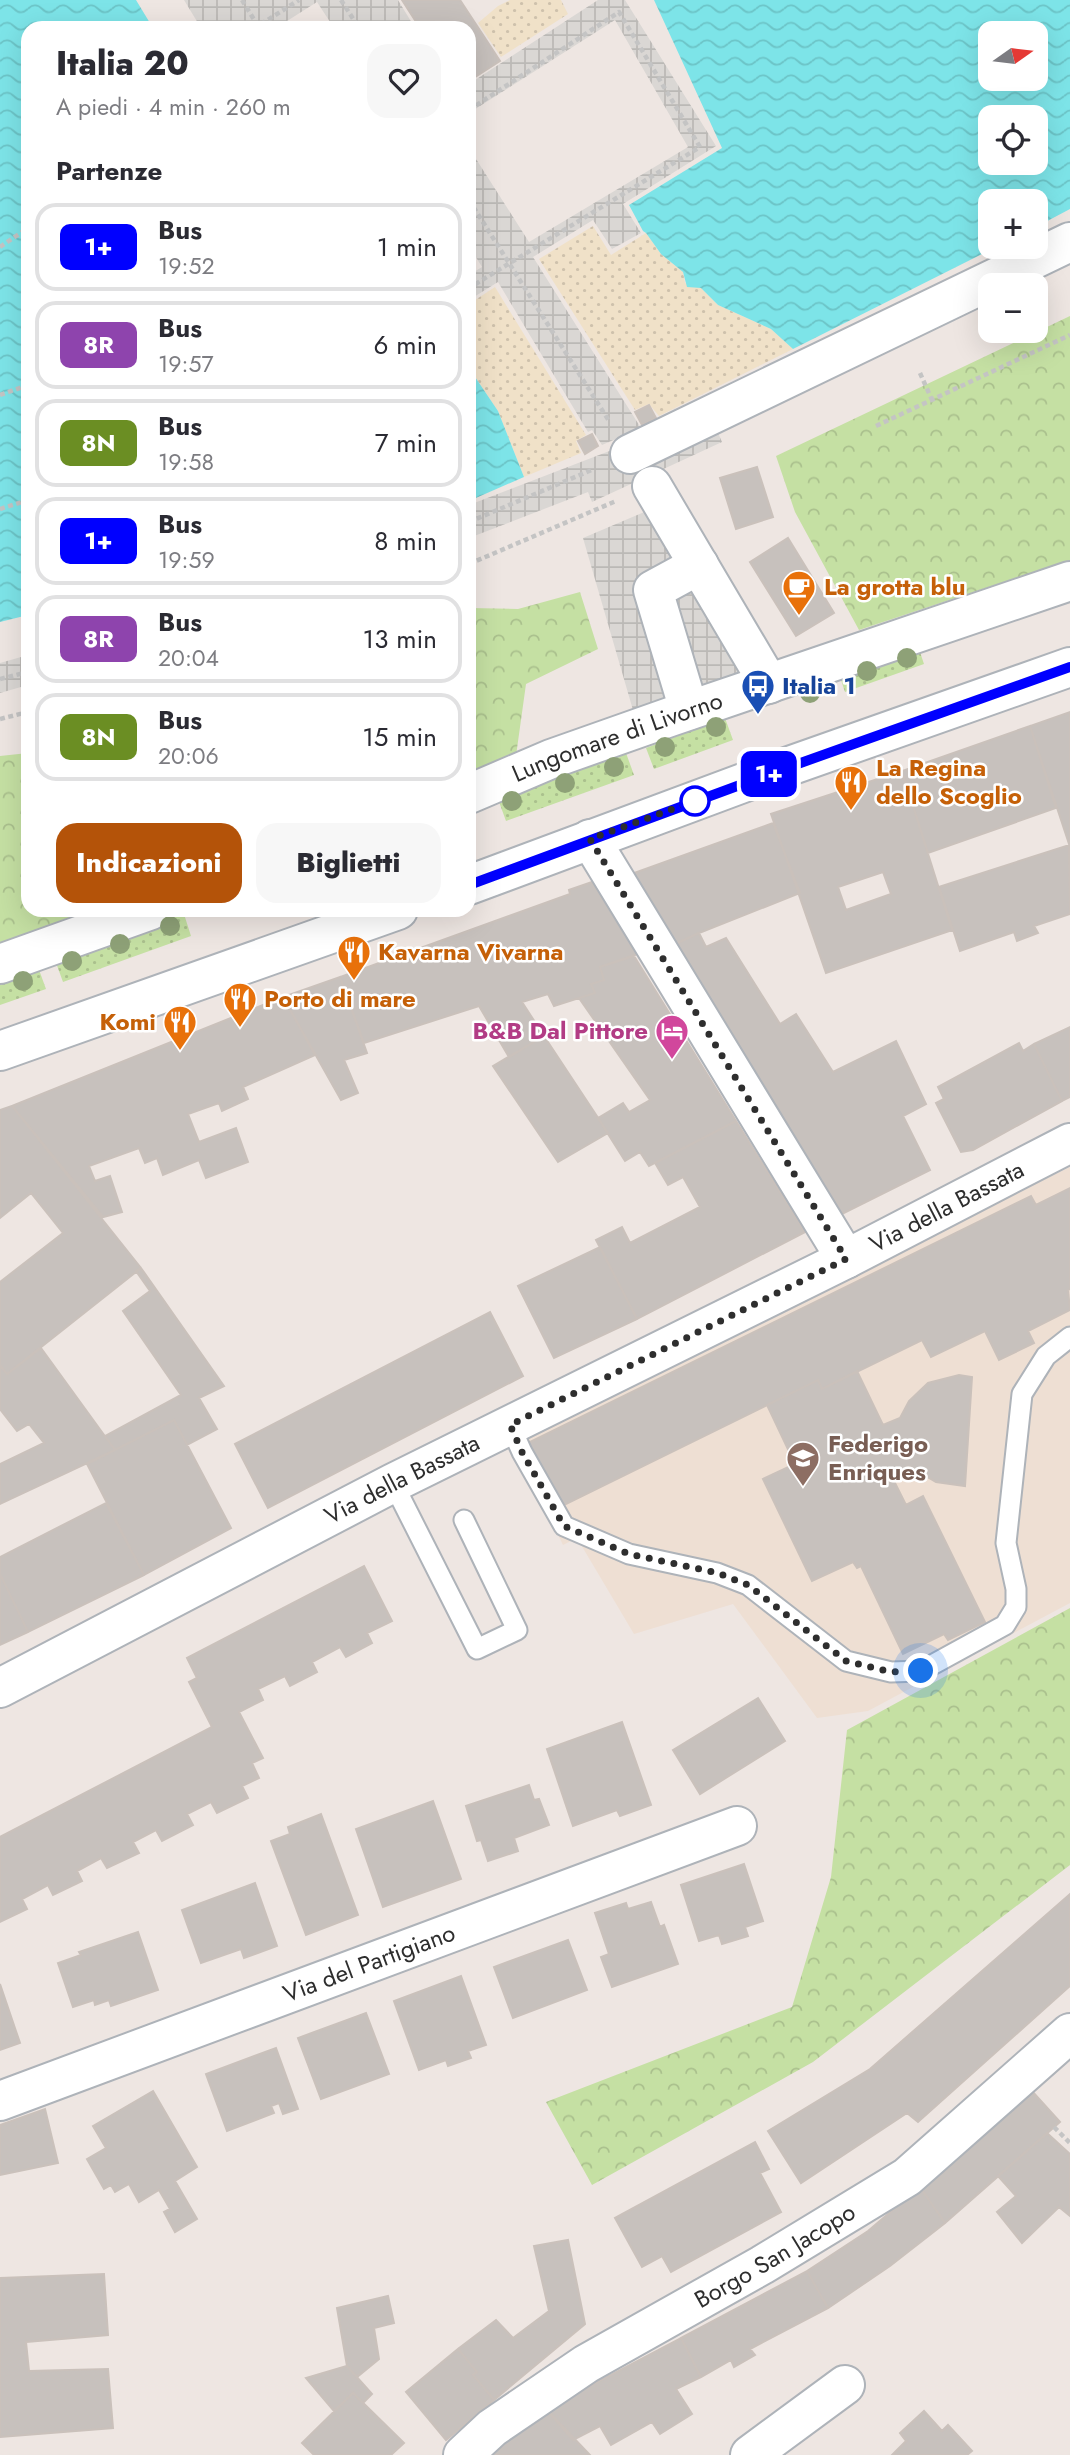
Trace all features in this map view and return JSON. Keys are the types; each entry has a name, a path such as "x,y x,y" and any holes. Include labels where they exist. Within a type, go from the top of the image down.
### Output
{"street":[{"path":"630,454 1070,242"},
{"path":"652,486 769,684"},
{"path":"689,710 653,590 699,565"},
{"name":"Lungomare di Livorno","path":"476,791 551,759 689,710 1070,581"},
{"path":"476,882 1070,667"},
{"path":"590,839 846,1259"},
{"path":"0,964 131,917"},
{"path":"0,1051 378,917"},
{"name":"Via della Bassata","path":"0,1688 393,1483 846,1259 1070,1143"},
{"name":"Via del Partigiano","path":"0,2101 737,1826"},
{"name":"Borgo San Jacopo","path":"463,2455 492,2428 586,2364 762,2265 907,2177 1017,2086 1070,2033"},
{"path":"750,2455 845,2385"}],"lane":[{"path":"510,1425 522,1452 564,1526 629,1554 718,1573 748,1585 846,1661 891,1672 921,1671 1004,1625 1016,1607 1016,1589 1006,1544 1022,1394 1045,1356 1070,1337"},
{"path":"393,1483 477,1649 517,1630 464,1520"}],"path":[{"path":"242,0 255,21"},
{"path":"266,21 299,0"},
{"path":"341,0 354,21"},
{"path":"476,105 619,12 700,147 476,284"},
{"path":"476,211 630,454 476,519"},
{"path":"0,247 21,233"},
{"path":"876,426 1070,335"},
{"path":"920,373 932,400"},
{"path":"0,395 21,388"},
{"path":"0,509 21,502"},
{"path":"476,561 583,516"},
{"path":"0,679 21,674"},
{"path":"0,719 21,714"},
{"path":"1054,2127 1070,2143"}],"shaded area":[{"path":"184,0 398,0 411,21 329,21 317,2 287,21 197,21"},
{"path":"598,0 625,0 716,146 623,204 641,233 612,249 593,220 533,257 641,428 602,445 592,430 588,432 498,282 476,296 476,271 482,267 476,257 476,159 529,242 688,147 615,20 476,109 476,79"},
{"path":"715,426 722,442 592,502 588,492 476,535 476,502 625,445"},
{"path":"649,510 744,682 635,717 583,538"},
{"path":"21,657 21,687 0,693 0,663"},
{"name":"Federigo Enriques","path":"1070,1167 1070,1603 868,1711 817,1718 733,1604 634,1634 577,1538 563,1545 511,1438"}],"green space":[{"path":"1070,316 1070,560 859,630 795,512 776,456 1013,343 1048,343 1048,326"},
{"path":"580,592 598,649 526,684 515,763 476,777 476,608 518,609"},
{"path":"917,643 924,664 845,692 838,671"},
{"path":"725,718 733,740 654,769 646,748"},
{"path":"626,753 634,775 506,821 498,799"},
{"path":"21,754 21,917 71,917 62,920 56,931 7,945 0,944 0,756"},
{"path":"176,917 185,917 191,936 63,982 55,960"},
{"path":"38,967 46,989 0,1005 0,980"},
{"path":"1070,1608 1070,1865 813,2062 592,2185 546,2102 792,2007 831,1877 847,1730"}],"sand":[{"path":"510,0 561,0 568,14 501,57 478,23 498,6"},
{"path":"593,226 611,255 646,233 661,254 683,272 685,283 701,288 718,305 771,329 793,349 659,416 649,404 635,410 539,259"},
{"path":"495,287 586,435 576,441 581,453 524,477 498,411 476,378 476,299"}],"water":[{"path":"0,0 136,0 149,21 21,21 21,617 0,622"},
{"path":"654,0 1070,0 1070,209 1048,221 1048,189 978,189 978,256 793,349 771,329 718,305 701,288 687,287 683,272 661,254 643,231 629,205 722,148"},
{"path":"476,378 498,411 524,477 476,498"}],"building":[{"path":"402,0 460,0 474,21 416,21"},
{"path":"476,24 500,61 476,76"},
{"path":"649,405 656,418 642,425 635,412"},
{"path":"592,434 598,446 585,454 578,441"},
{"path":"757,467 773,517 736,529 720,478"},
{"path":"788,538 834,613 796,636 750,562"},
{"path":"1070,712 1070,847 1030,726"},
{"path":"1030,726 1056,808 928,853 902,771"},
{"path":"902,771 952,930 826,973 771,814","holes":["883,872 891,894 846,910 838,887"]},
{"path":"773,823 800,893 669,947 623,877"},
{"path":"1069,845 1070,914 1034,926 1038,933 1017,941 1014,932 960,951 939,887"},
{"path":"592,882 638,954 600,967 604,980 591,984 595,993 554,1006 548,994 522,1002 544,1036 509,1057 479,1006 364,1043 340,977 570,894 569,890"},
{"path":"699,933 706,947 726,938 780,1024 796,1014 833,1072 896,1041 926,1104 903,1116 930,1170 842,1214 669,947"},
{"path":"634,956 736,1121 649,1166 640,1152 625,1161 598,1118 623,1103 629,1112 650,1100 579,998 595,993 591,984 604,980 600,967"},
{"path":"340,977 367,1053 344,1060 358,1093 341,1100 283,997"},
{"path":"283,997 315,1055 243,1087 248,1099 222,1111 219,1103 188,1114 199,1142 236,1128 248,1162 206,1178 199,1160 163,1175 157,1158 145,1163 139,1148 89,1166 95,1181 110,1176 122,1212 103,1217 12,1106"},
{"path":"1070,1027 1070,1097 1062,1101 1034,1044"},
{"path":"544,1036 608,1133 558,1162 493,1066"},
{"path":"1019,1043 1023,1051 1034,1044 1062,1101 973,1150 961,1152 936,1103 944,1099 938,1087"},
{"path":"12,1106 141,1268 7,1374 0,1365 0,1282 63,1233 31,1193 0,1218 0,1110"},
{"path":"736,1121 805,1232 637,1319 596,1240 622,1227 630,1243 700,1207 683,1177 668,1185 655,1163"},
{"path":"1070,1188 1070,1310 1028,1331 1034,1343 999,1360 985,1331 931,1357 922,1340 822,1389 818,1380 558,1508 526,1444 1031,1196 1036,1205"},
{"path":"600,1247 637,1319 554,1358 518,1286"},
{"path":"141,1268 224,1386 199,1398 217,1429 187,1445 174,1420 115,1450 105,1436 181,1395 123,1311 150,1291 136,1271"},
{"path":"490,1312 523,1376 268,1508 235,1444"},
{"path":"41,1348 115,1450 0,1504 0,1464 44,1443 29,1424 17,1431 0,1409 0,1365 7,1374"},
{"path":"857,1371 883,1425 900,1418 909,1401 928,1383 959,1375 972,1377 965,1486 936,1482 909,1466 891,1475 906,1505 923,1496 985,1622 948,1640 944,1634 903,1654 861,1566 857,1568 853,1562 812,1581 763,1479 795,1464 767,1405 818,1380 822,1389"},
{"path":"174,1420 231,1528 144,1575 87,1464"},
{"path":"106,1503 144,1575 28,1632 0,1574 0,1557"},
{"path":"364,1566 392,1621 367,1633 372,1643 346,1657 340,1647 312,1662 317,1672 290,1686 285,1676 258,1689 263,1700 239,1712 263,1758 252,1763 259,1778 242,1786 248,1798 217,1813 211,1802 187,1814 193,1825 162,1841 156,1830 133,1842 139,1853 107,1868 101,1858 77,1871 82,1881 53,1895 48,1885 22,1899 27,1909 0,1922 0,1837 212,1727 189,1682 197,1678 187,1658"},
{"path":"0,1574 28,1632 0,1645"},
{"path":"758,1698 785,1741 700,1794 673,1750"},
{"path":"622,1722 651,1805 620,1816 617,1810 573,1826 547,1749"},
{"path":"529,1785 534,1800 539,1799 549,1825 514,1838 518,1851 488,1861 481,1840 477,1841 466,1806"},
{"path":"433,1801 461,1879 383,1907 356,1829"},
{"path":"321,1814 358,1915 306,1935 271,1841 290,1834 288,1827"},
{"path":"744,1864 763,1921 745,1927 748,1936 722,1944 719,1935 699,1941 681,1885"},
{"path":"255,1883 277,1946 244,1958 241,1949 201,1963 182,1910"},
{"path":"1070,1894 1070,1986 918,2122 907,2113 801,2183 768,2131 870,2069"},
{"path":"651,1902 660,1927 664,1925 678,1964 612,1987 601,1957 609,1954 595,1913 626,1903 628,1909"},
{"path":"138,1932 158,1990 111,2006 109,2000 95,2005 94,2000 73,2007 58,1963 81,1955 79,1952"},
{"path":"568,1940 587,1990 513,2018 494,1967"},
{"path":"461,1976 486,2045 468,2051 471,2058 448,2066 446,2060 419,2070 394,2001"},
{"path":"0,1984 20,2043 0,2050"},
{"path":"366,2013 389,2074 321,2099 298,2038"},
{"path":"276,2048 298,2109 283,2114 279,2103 271,2106 274,2113 227,2131 206,2074"},
{"path":"1031,2090 1060,2122 945,2223 920,2187"},
{"path":"153,2091 197,2167 175,2181 197,2219 175,2232 164,2212 170,2209 159,2190 139,2202 129,2184 115,2192 111,2185 104,2189 87,2159 106,2148 93,2126"},
{"path":"45,2109 58,2163 0,2175 0,2125"},
{"path":"1047,2133 1070,2154 1070,2216 1059,2207 1022,2243 997,2212 1016,2196 998,2176"},
{"path":"755,2142 769,2169 760,2173 781,2212 671,2272 662,2256 642,2267 615,2218"},
{"path":"920,2187 945,2223 890,2266 828,2308 807,2271 868,2231"},
{"path":"568,2240 585,2324 494,2400 473,2375 477,2372 458,2349 496,2320 513,2338 549,2311 534,2246"},
{"path":"807,2271 828,2308 750,2349 755,2355 734,2367 731,2360 701,2377 681,2338"},
{"path":"104,2274 108,2335 26,2342 29,2371 108,2369 113,2428 0,2437 0,2278"},
{"path":"388,2296 394,2323 374,2328 379,2359 357,2377 347,2366 337,2308"},
{"path":"681,2338 701,2377 676,2389 692,2414 660,2434 652,2422 611,2445 600,2426 573,2440 546,2409"},
{"path":"458,2349 477,2372 473,2375 494,2400 446,2440 406,2392"},
{"path":"347,2366 372,2394 363,2403 353,2393 334,2411 306,2378"},
{"path":"353,2393 404,2443 391,2455 314,2455 302,2443"},
{"path":"546,2409 590,2455 490,2455"},
{"path":"924,2411 942,2431 948,2425 972,2451 967,2455 892,2455 906,2441 900,2433"}],"bus line":[{"name":"1+","path":"476,882 1070,667"}],"place":[{"name":"La grotta blu","path":"799,617"},
{"name":"Italia 1","path":"758,716"},
{"name":"La Regina dello Scoglio","path":"851,812"},
{"name":"Kavarna Vivarna","path":"354,982"},
{"name":"Porto di mare","path":"240,1029"},
{"name":"Komi","path":"180,1052"},
{"name":"B&B Dal Pittore","path":"672,1061"},
{"name":"Federigo Enriques","path":"803,1488"}],"route":[{"path":"695,801 590,839 846,1259 510,1425 522,1452 564,1526 629,1554 718,1573 748,1585 846,1661 891,1672 921,1671"}]}
